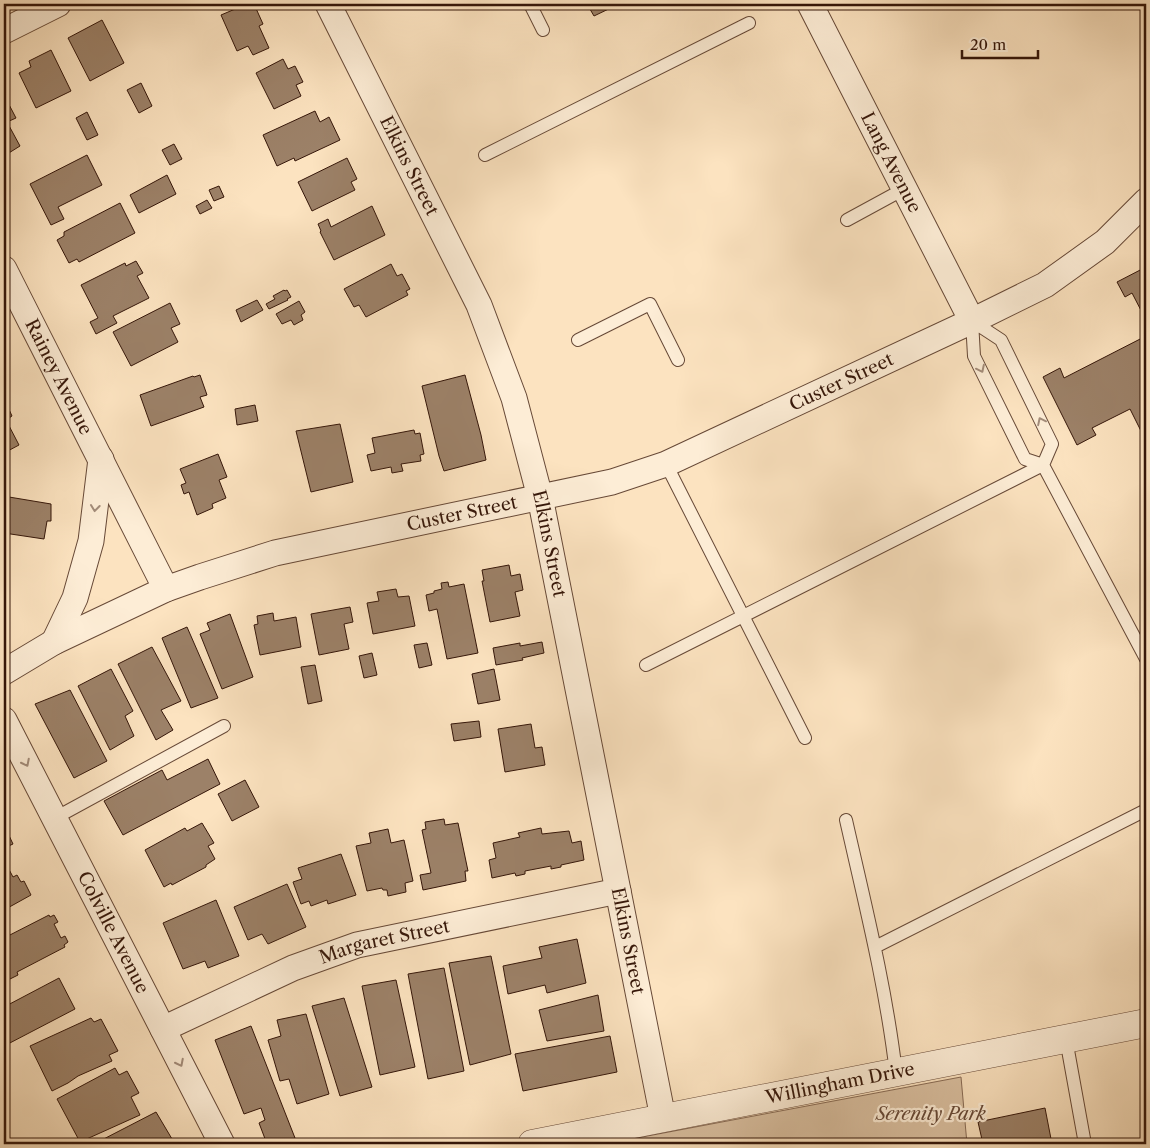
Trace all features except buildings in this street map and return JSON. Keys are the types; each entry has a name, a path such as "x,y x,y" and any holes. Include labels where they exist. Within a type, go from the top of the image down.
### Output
{"street":[{"path":"4,31 58,4"},
{"name":"Elkins Street","path":"328,4 479,305 514,398 540,497 663,1118"},
{"name":"Lang Avenue","path":"810,4 972,321"},
{"name":"Custer Street","path":"4,672 54,642 166,589 192,579 275,553 612,482 666,464 972,321 1044,285 1105,242 1146,201"},
{"name":"Rainey Avenue","path":"4,269 166,589"},
{"path":"54,642 76,598 91,541 101,459"},
{"name":"Colville Avenue","path":"4,720 222,1144"},
{"name":"Margaret Street","path":"163,1029 293,968 357,945 618,890"},
{"name":"Willingham Drive","path":"532,1144 1146,1024"}],"lane":[{"path":"530,4 543,30"},
{"path":"486,155 749,23"},
{"path":"847,220 904,189"},
{"path":"578,340 650,304 678,360"},
{"path":"646,666 1043,465 1052,444 1000,340 972,321"},
{"path":"972,321 974,356 1025,459 1043,465 1146,658"},
{"path":"666,464 805,738"},
{"path":"55,818 224,726"},
{"path":"875,946 1146,810"},
{"path":"846,820 875,946 892,1036 896,1073"},
{"path":"1066,1039 1085,1144"}],"green space":[{"name":"Serenity Park","path":"961,1077 967,1144 605,1144"}]}
